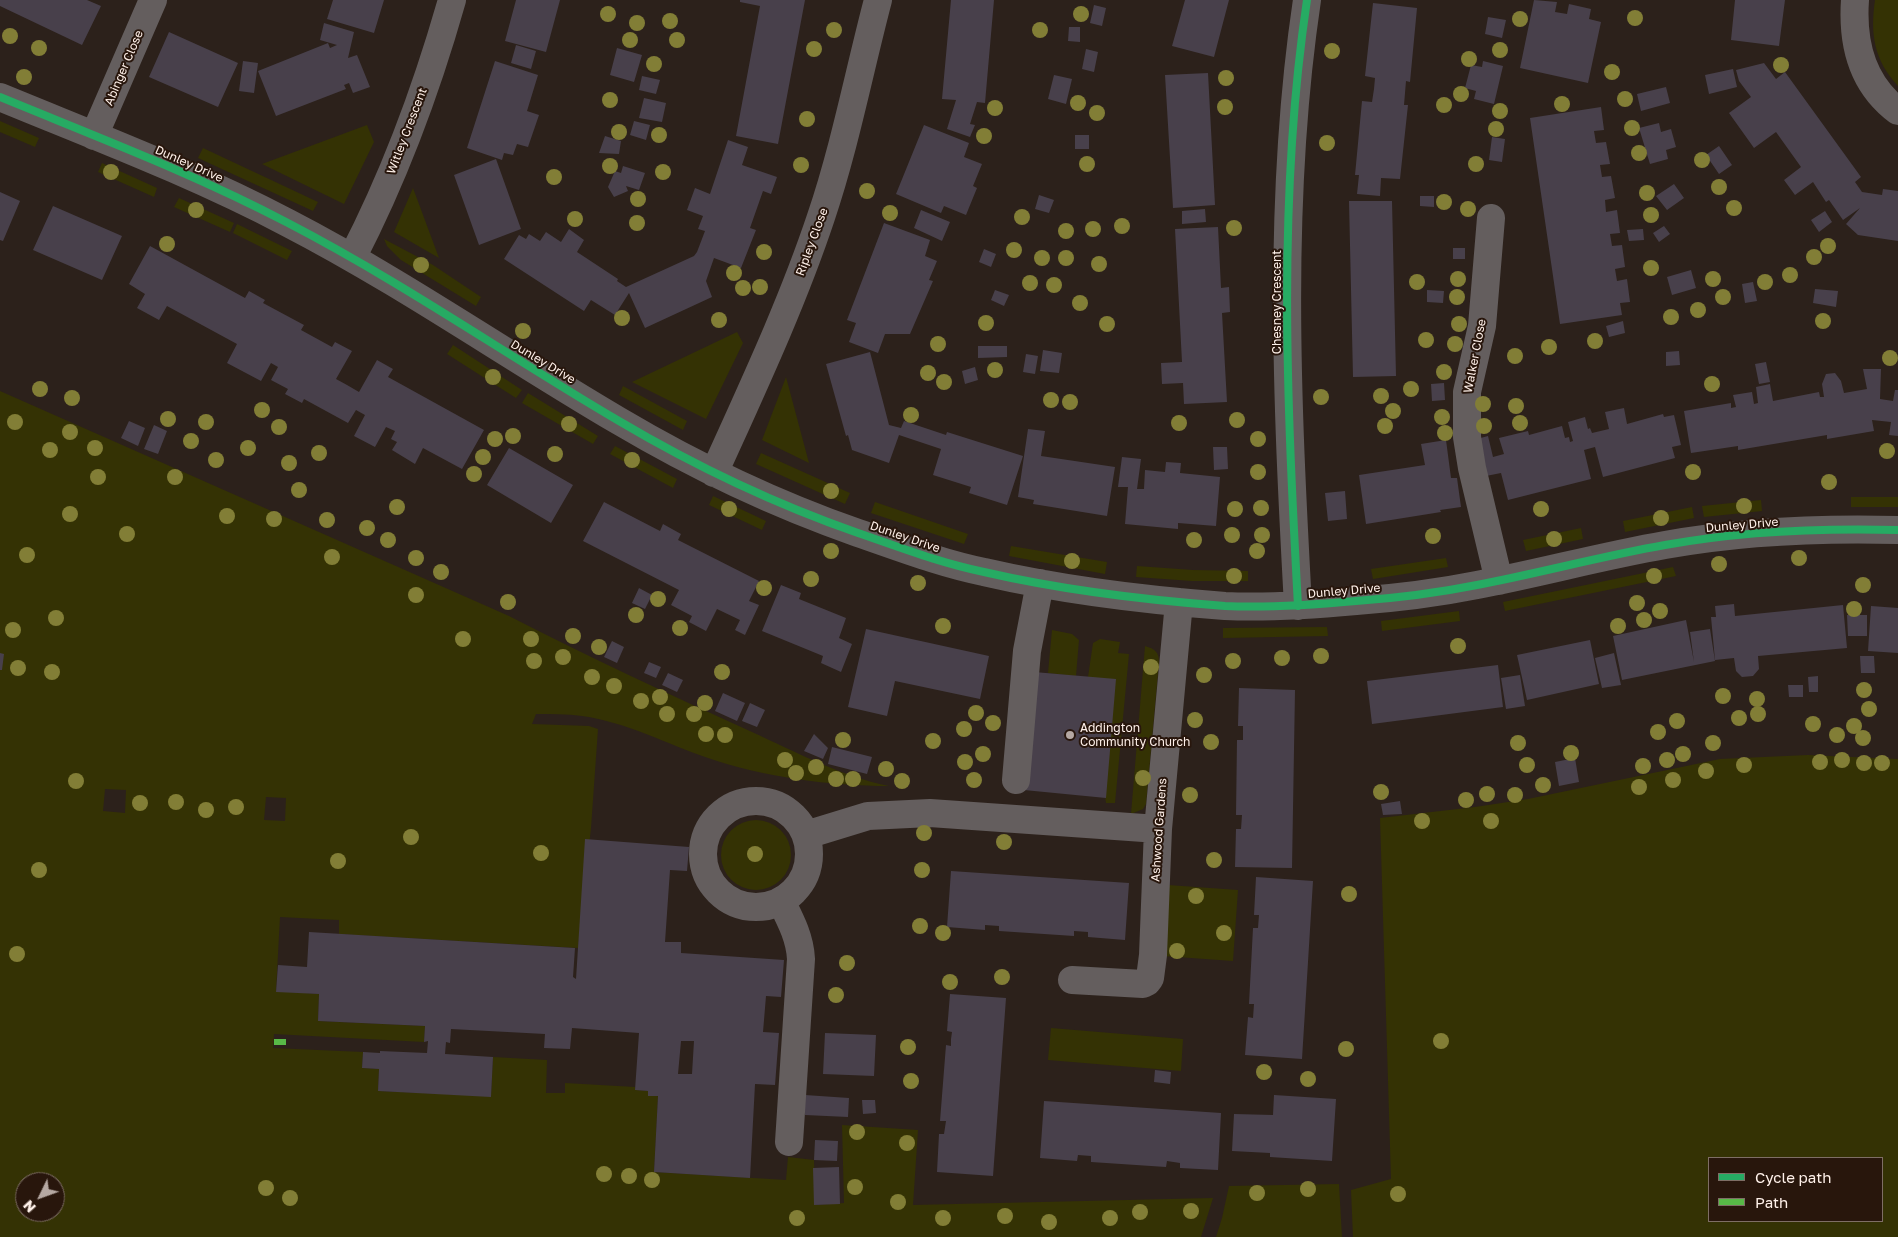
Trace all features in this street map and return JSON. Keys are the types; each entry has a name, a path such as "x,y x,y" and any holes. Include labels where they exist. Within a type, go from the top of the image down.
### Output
{"street":[{"name":"Abinger Close","path":"94,136 153,0"},
{"name":"Witley Crescent","path":"352,258 413,117 452,0"},
{"name":"Ripley Close","path":"714,473 758,377 808,254 835,173 878,0"},
{"name":"Chesney Crescent","path":"1298,606 1289,382 1288,204 1295,94 1307,0"},
{"path":"1855,0 1854,35 1862,66 1870,81 1881,95 1898,111"},
{"name":"Dunley Drive","path":"0,98 223,191 290,224 352,258 620,422 714,473 808,514 907,550 981,572 1040,583 1179,602 1247,607 1298,606 1426,594 1499,581 1666,545 1718,537 1770,532 1898,530"},
{"name":"Walker Close","path":"1491,218 1482,326 1466,392 1467,437 1472,468 1499,581"},
{"path":"1016,780 1027,650 1040,583"},
{"name":"Ashwood Gardens","path":"1072,980 1143,984 1150,978 1153,955 1158,829 1179,602"},
{"path":"745,801 763,801 780,807 795,818 806,835 809,845 809,862 805,877 794,892 781,902 764,907 746,907 728,900 715,888 705,872 702,854 705,836 714,820 728,808 745,801"},
{"path":"806,835 868,816 930,813 1158,829"},
{"path":"781,902 796,932 801,959 788,1142"}],"shaded area":[{"path":"1875,0 1898,0 1898,86 1884,66 1876,46 1873,24"},
{"path":"0,121 39,138 35,147 0,132"},
{"path":"367,125 374,142 344,204 262,164"},
{"path":"203,148 318,202 313,211 198,158"},
{"path":"102,163 157,188 154,197 98,172"},
{"path":"413,188 439,258 394,232"},
{"path":"179,198 234,223 230,232 174,207"},
{"path":"237,224 292,251 287,260 233,233"},
{"path":"384,239 433,265 481,297 476,306 401,260 387,246"},
{"path":"737,332 743,343 706,419 632,382"},
{"path":"453,345 522,390 516,398 447,354"},
{"path":"786,377 809,463 762,440"},
{"path":"623,386 687,421 683,430 619,395"},
{"path":"0,391 509,616 630,676 819,763 871,782 889,786 821,782 774,775 729,765 614,723 582,716 536,714 532,724 589,726 598,729 591,828 578,948 339,934 339,920 280,917 276,991 319,994 318,1021 425,1026 424,1042 274,1034 273,1048 363,1052 362,1068 379,1069 378,1091 491,1096 493,1057 547,1060 546,1093 565,1093 565,1083 635,1087 635,1090 648,1091 648,1096 658,1096 654,1172 786,1180 788,1157 814,1160 815,1205 844,1203 842,1125 918,1130 913,1205 1213,1198 1201,1237 0,1237","holes":["105,789 126,790 125,813 103,811","266,797 286,798 285,821 264,820"]},
{"path":"528,393 598,436 593,444 522,403"},
{"path":"615,446 677,479 673,488 610,454"},
{"path":"761,453 850,493 845,504 756,464"},
{"path":"713,496 766,521 762,530 709,505"},
{"path":"1851,497 1898,497 1898,507 1851,507"},
{"path":"1761,500 1762,511 1704,517 1702,506"},
{"path":"875,502 968,534 964,544 871,513"},
{"path":"1692,507 1694,518 1625,532 1623,521"},
{"path":"1581,528 1583,539 1526,551 1523,540"},
{"path":"1011,546 1107,562 1105,574 1009,556"},
{"path":"1446,558 1448,567 1373,579 1371,569"},
{"path":"1137,566 1248,571 1248,581 1192,581 1136,577"},
{"path":"1673,567 1676,576 1505,611 1503,602"},
{"path":"1459,611 1460,621 1382,631 1381,621"},
{"path":"1327,627 1328,636 1223,638 1223,628"},
{"path":"1052,630 1072,634 1079,640 1076,676 1048,673"},
{"path":"1100,639 1120,642 1118,653 1129,654 1115,803 1106,803 1088,677 1093,643"},
{"path":"1145,646 1156,651 1159,662 1146,804 1143,809 1131,814"},
{"path":"1808,755 1898,759 1898,1237 1353,1237 1351,1190 1391,1179 1380,818 1528,799 1720,759"},
{"path":"756,820 769,823 781,830 788,842 791,855 788,868 781,880 769,887 756,890 743,887 731,880 724,868 721,855 724,842 731,830 743,823"},
{"path":"1168,885 1238,890 1233,961 1163,956"},
{"path":"1051,1028 1183,1039 1181,1071 1048,1060"},
{"path":"1339,1184 1342,1237 1216,1237 1229,1186"}],"building":[{"path":"0,0 87,0 101,6 82,45 0,6"},
{"path":"333,0 384,0 374,33 327,19"},
{"path":"516,0 560,0 546,52 505,41"},
{"path":"740,0 805,0 778,144 736,136 760,6 740,2"},
{"path":"951,0 994,0 985,103 977,102 970,124 975,125 970,137 947,129 956,100 942,99"},
{"path":"1185,0 1229,0 1214,57 1172,46"},
{"path":"1534,0 1557,2 1555,12 1567,14 1569,4 1591,9 1589,19 1601,22 1588,83 1520,68"},
{"path":"1735,0 1785,0 1779,46 1731,40"},
{"path":"1373,3 1417,8 1410,82 1406,81 1404,105 1408,105 1400,179 1381,178 1380,196 1357,194 1359,175 1355,175 1362,101 1372,102 1374,89 1375,78 1365,76"},
{"path":"1094,5 1106,8 1102,26 1090,23"},
{"path":"1488,17 1506,20 1502,38 1485,34"},
{"path":"324,23 354,32 348,58 357,55 370,87 353,93 349,83 344,85 346,89 276,116 258,71 328,43 330,48 337,45 320,40"},
{"path":"1069,27 1080,27 1080,42 1068,41"},
{"path":"169,32 238,63 218,107 149,77"},
{"path":"516,45 536,51 531,69 511,63"},
{"path":"617,48 642,55 634,82 610,75"},
{"path":"1086,49 1098,52 1094,72 1082,69"},
{"path":"243,61 258,63 254,93 239,91"},
{"path":"495,61 538,75 527,111 539,115 528,147 517,144 513,155 504,153 502,160 467,148"},
{"path":"1483,61 1503,66 1494,104 1474,99 1476,91 1465,88 1471,65 1482,67"},
{"path":"1764,63 1776,79 1785,72 1861,177 1855,182 1862,192 1882,195 1883,189 1898,191 1898,241 1858,235 1846,224 1860,208 1843,220 1829,200 1826,202 1813,182 1795,195 1784,180 1801,167 1776,132 1754,148 1729,113 1751,97 1739,81 1736,70"},
{"path":"1733,69 1737,87 1709,94 1705,75"},
{"path":"1208,73 1215,205 1173,208 1165,75"},
{"path":"1054,75 1072,79 1066,104 1048,99"},
{"path":"642,76 660,80 656,94 639,90"},
{"path":"1666,87 1670,103 1641,111 1637,94"},
{"path":"644,98 666,103 662,122 639,118"},
{"path":"1601,107 1604,130 1594,131 1596,143 1606,142 1610,164 1600,165 1602,177 1611,176 1615,198 1605,200 1606,212 1617,210 1620,233 1610,234 1612,246 1622,245 1625,267 1615,269 1617,281 1627,279 1630,302 1620,303 1622,315 1560,324 1530,118"},
{"path":"634,121 650,125 646,140 630,135"},
{"path":"1659,123 1661,132 1671,129 1676,147 1666,150 1668,159 1650,164 1639,128"},
{"path":"924,125 969,143 964,157 982,164 973,186 977,188 966,215 944,206 941,213 896,194"},
{"path":"1075,135 1089,135 1089,149 1075,149"},
{"path":"605,136 621,141 619,154 599,153"},
{"path":"1492,137 1505,139 1502,162 1489,160"},
{"path":"728,140 748,147 742,165 777,177 771,194 763,191 750,228 756,230 741,268 714,258 706,281 712,297 645,328 629,293 615,315 591,300 584,311 504,259 519,235 526,239 529,234 540,241 546,232 561,242 569,229 584,240 577,252 618,279 617,281 626,287 694,256 705,231 698,229 703,216 687,210 695,188 710,194"},
{"path":"1719,146 1732,165 1719,174 1706,155"},
{"path":"496,159 521,229 479,245 454,175"},
{"path":"623,166 645,173 639,190 626,186 628,191 614,197 608,187 615,171 621,173"},
{"path":"1674,184 1684,198 1667,210 1656,196"},
{"path":"0,192 20,201 3,241 0,240"},
{"path":"1039,195 1054,200 1049,213 1035,209"},
{"path":"1420,196 1434,196 1434,207 1420,206"},
{"path":"1349,201 1392,201 1396,376 1353,377"},
{"path":"53,206 122,236 102,280 33,250"},
{"path":"1205,209 1206,222 1182,224 1182,211"},
{"path":"921,210 950,222 942,241 914,228"},
{"path":"1825,211 1832,222 1819,232 1811,220"},
{"path":"884,223 930,240 925,256 937,261 929,280 933,281 910,334 885,334 878,353 849,342 856,323 847,320"},
{"path":"1664,226 1670,234 1659,242 1653,233"},
{"path":"1218,227 1221,288 1229,287 1230,312 1222,313 1227,402 1184,404 1183,383 1162,384 1161,363 1182,362 1175,229"},
{"path":"1643,229 1644,240 1629,241 1627,230"},
{"path":"150,246 245,298 249,291 265,300 263,303 304,325 301,330 332,347 335,342 352,351 336,379 359,392 377,360 393,369 388,377 484,430 462,469 423,448 415,464 392,450 397,442 391,439 395,431 386,427 375,447 354,436 365,415 356,410 348,423 304,399 302,403 285,394 288,389 271,380 278,367 271,363 261,381 227,363 237,344 167,306 159,320 137,308 145,294 129,284"},
{"path":"1453,248 1465,248 1465,259 1453,259"},
{"path":"984,249 996,254 991,267 979,262"},
{"path":"1691,270 1696,288 1672,295 1667,277"},
{"path":"1753,282 1757,301 1745,303 1742,284"},
{"path":"1815,289 1838,291 1836,307 1813,303"},
{"path":"995,290 1009,295 1004,306 991,300"},
{"path":"1427,290 1444,291 1443,303 1427,302"},
{"path":"1623,321 1625,333 1609,337 1606,326"},
{"path":"978,346 1007,346 1007,357 978,358"},
{"path":"1043,350 1062,353 1059,373 1040,371"},
{"path":"1679,351 1680,365 1666,366 1666,352"},
{"path":"870,352 889,425 901,428 904,421 946,435 947,432 1023,456 1007,505 969,493 971,487 933,475 941,449 899,435 889,463 852,450 848,435 846,436 826,364"},
{"path":"1026,354 1038,356 1035,374 1023,372"},
{"path":"1766,362 1770,382 1759,384 1755,364"},
{"path":"975,367 978,380 965,384 962,371"},
{"path":"1863,369 1881,369 1880,399 1893,401 1895,390 1898,390 1898,436 1889,435 1891,422 1872,420 1874,431 1827,439 1827,435 1738,450 1738,446 1691,453 1684,411 1731,403 1731,408 1736,407 1733,395 1752,392 1754,404 1758,403 1756,387 1770,384 1773,401 1819,392 1820,397 1824,397 1822,384 1826,374 1835,373 1841,381 1844,393 1867,389"},
{"path":"1444,383 1445,400 1432,401 1431,384"},
{"path":"1624,408 1627,424 1663,414 1664,417 1674,415 1681,445 1672,447 1675,458 1603,477 1595,447 1584,450 1591,479 1508,500 1501,473 1486,476 1477,439 1488,436 1493,457 1504,454 1499,438 1528,431 1529,435 1562,426 1565,438 1569,437 1570,442 1573,441 1568,422 1585,417 1588,429 1590,428 1592,433 1609,429 1605,412"},
{"path":"129,421 145,428 138,446 121,438"},
{"path":"154,425 167,431 158,454 144,449"},
{"path":"1028,429 1045,431 1041,456 1115,467 1107,516 1033,504 1034,500 1018,497"},
{"path":"1446,440 1451,478 1457,478 1461,507 1366,524 1359,475 1425,465 1421,444"},
{"path":"1213,447 1227,447 1228,469 1214,470"},
{"path":"509,448 573,485 551,523 487,485"},
{"path":"1122,457 1141,459 1137,489 1144,489 1145,470 1165,472 1166,462 1181,463 1180,473 1220,477 1216,526 1178,523 1178,529 1125,524 1128,487 1118,487"},
{"path":"1345,491 1347,519 1328,521 1325,493"},
{"path":"604,502 660,531 663,524 681,534 678,540 759,581 749,601 759,605 745,635 735,630 740,620 717,609 706,631 689,622 692,616 671,605 679,590 583,541"},
{"path":"781,585 801,593 799,599 846,618 839,638 852,644 841,672 821,663 823,656 762,631"},
{"path":"639,588 652,595 645,609 632,603"},
{"path":"1734,604 1735,616 1843,605 1847,648 1758,656 1759,669 1753,676 1742,677 1736,671 1734,658 1715,660 1711,617 1716,617 1715,606"},
{"path":"1871,606 1898,608 1898,653 1868,651"},
{"path":"1847,615 1867,615 1867,636 1848,636"},
{"path":"1686,620 1694,662 1690,632 1710,629 1715,661 1622,680 1613,636"},
{"path":"866,629 989,656 980,699 895,681 887,716 848,707"},
{"path":"1590,640 1599,684 1527,700 1517,655"},
{"path":"612,641 624,647 617,663 604,657"},
{"path":"0,653 4,654 2,670 0,670"},
{"path":"1614,653 1621,685 1602,688 1595,658"},
{"path":"1860,656 1874,656 1875,673 1861,673"},
{"path":"649,662 661,667 656,678 644,673"},
{"path":"1498,665 1503,707 1372,724 1367,681"},
{"name":"Addington Community Church","path":"1034,672 1116,679 1106,798 1024,790"},
{"path":"668,673 683,680 677,692 662,685"},
{"path":"1520,675 1525,706 1506,709 1501,678"},
{"path":"1818,676 1818,692 1809,692 1808,677"},
{"path":"1788,685 1803,685 1803,697 1789,697"},
{"path":"1239,688 1295,690 1292,868 1235,867 1236,829 1241,829 1242,815 1236,815 1237,740 1243,740 1243,726 1238,726"},
{"path":"723,693 745,703 737,721 715,711"},
{"path":"750,703 765,710 757,727 742,721"},
{"path":"814,734 828,748 823,759 804,751"},
{"path":"832,747 872,757 867,774 828,764"},
{"path":"1575,758 1579,782 1559,786 1555,762"},
{"path":"1400,801 1402,814 1383,815 1381,804"},
{"path":"585,839 689,847 687,871 670,870 665,942 681,942 681,953 784,960 781,997 766,996 763,1032 779,1033 775,1085 755,1084 750,1178 654,1172 658,1096 648,1096 648,1091 635,1090 639,1033 572,1028 570,1049 544,1048 545,1034 451,1029 450,1043 446,1042 445,1054 493,1057 491,1097 378,1091 379,1069 362,1068 363,1052 427,1053 428,1041 424,1042 425,1026 318,1021 319,994 276,992 278,965 307,967 309,932 575,948 573,977 576,979","holes":["681,1041 694,1041 692,1074 678,1074"]},
{"path":"951,871 1129,883 1125,940 1088,937 1088,932 1074,931 1074,936 999,931 999,926 985,925 985,930 947,927"},
{"path":"1256,877 1313,881 1302,1059 1245,1055 1248,1017 1253,1018 1254,1004 1249,1004 1253,928 1258,928 1259,915 1254,915"},
{"path":"950,994 1006,998 993,1176 937,1172 939,1134 944,1134 946,1121 940,1121 946,1045 951,1046 952,1032 947,1031"},
{"path":"825,1033 876,1035 874,1076 823,1074"},
{"path":"1155,1070 1171,1072 1170,1084 1154,1082"},
{"path":"805,1095 849,1098 848,1117 805,1115"},
{"path":"1274,1095 1336,1099 1332,1161 1270,1157 1270,1153 1232,1151 1234,1114 1273,1115"},
{"path":"862,1100 875,1100 876,1113 863,1114"},
{"path":"1044,1101 1221,1113 1218,1170 1180,1168 1180,1163 1167,1161 1166,1167 1091,1162 1091,1156 1078,1155 1077,1161 1040,1158"},
{"path":"815,1140 838,1141 837,1161 814,1160"},
{"path":"839,1167 840,1204 814,1205 813,1168"}],"marked path":[{"path":"274,1042 292,1042"}],"cycle path":[{"path":"1298,606 1288,378 1288,226 1291,151 1307,0"},
{"path":"0,97 182,172 288,223 414,294 619,421 706,469 766,497 827,522 920,554 968,568 1043,584 1164,601 1225,606 1290,606 1417,595 1501,580 1641,549 1723,536 1811,530 1898,530"}],"place":[{"name":"Addington Community Church","path":"1070,735"}]}
